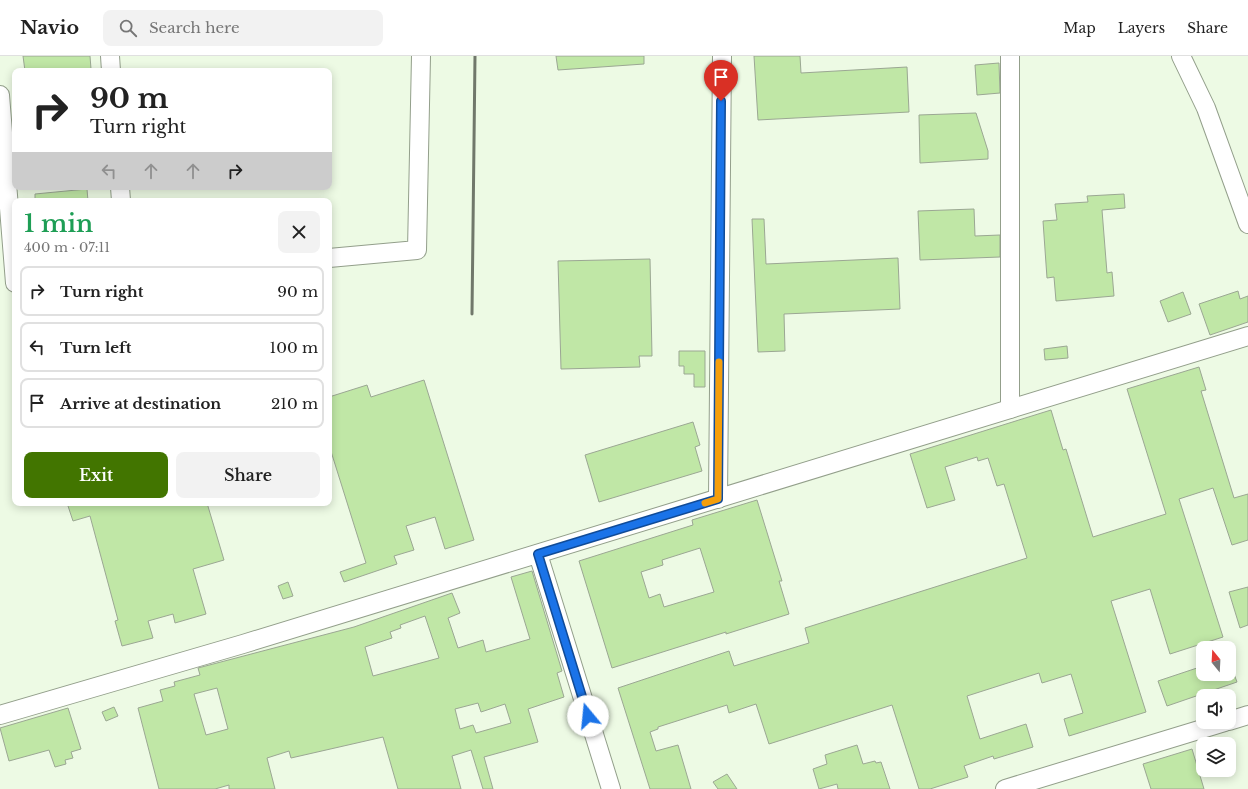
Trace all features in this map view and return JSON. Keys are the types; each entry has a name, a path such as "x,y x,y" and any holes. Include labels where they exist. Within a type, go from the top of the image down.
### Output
{"street":[{"path":"110,56 111,68"},
{"path":"332,258 417,250 421,56"},
{"path":"718,499 722,56"},
{"path":"1010,56 1010,409"},
{"path":"1181,56 1206,108 1248,224"},
{"path":"0,95 12,246"},
{"path":"0,286 12,284"},
{"path":"0,715 538,554 1248,336"},
{"path":"538,554 611,789"},
{"path":"1236,719 1248,715"},
{"path":"1005,789 1202,729"}],"building":[{"path":"23,56 90,56 91,68 25,68"},
{"path":"556,56 644,56 644,64 558,70"},
{"path":"754,56 800,56 801,73 907,67 909,112 758,120"},
{"path":"999,63 1000,93 977,95 975,65"},
{"path":"976,113 988,151 988,159 920,163 919,115"},
{"path":"87,190 88,198 35,198 35,194"},
{"path":"1124,194 1125,208 1102,210 1107,273 1112,272 1114,296 1056,301 1054,277 1047,278 1043,221 1057,220 1055,204 1088,202 1087,196"},
{"path":"974,209 975,236 1000,235 1000,257 920,260 918,211"},
{"path":"752,219 764,219 766,264 898,258 900,309 784,314 785,351 758,352"},
{"path":"650,259 652,356 639,356 640,367 561,369 558,261"},
{"path":"1238,291 1240,299 1248,296 1248,322 1210,335 1199,304"},
{"path":"1183,292 1191,314 1168,322 1160,301"},
{"path":"1067,346 1068,358 1045,360 1044,349"},
{"path":"679,351 705,351 705,387 694,387 694,374 684,374 684,366 679,366"},
{"path":"1199,367 1206,390 1201,391 1234,498 1248,494 1248,540 1232,545 1213,488 1179,499 1223,637 1211,641 1196,641 1196,646 1170,654 1150,589 1111,601 1146,712 1069,736 1064,719 1083,713 1071,674 1042,683 1039,673 967,696 980,739 1026,724 1033,747 994,759 993,756 964,766 968,777 930,789 919,789 892,705 769,744 756,704 729,713 727,705 658,727 658,729 650,732 656,751 678,745 691,789 650,789 618,688 729,651 734,666 809,643 805,628 1027,558 1004,484 997,486 988,458 978,461 977,457 945,467 955,500 927,508 910,454 1051,410 1063,450 1066,449 1093,537 1166,514 1127,389"},
{"path":"424,380 474,540 445,549 435,517 406,526 414,550 394,556 397,564 344,582 340,572 366,563 332,455 332,396 367,385 371,397"},
{"path":"693,422 700,445 695,447 702,471 599,502 585,455"},
{"path":"757,500 782,581 779,581 789,614 612,668 579,561 693,525 692,520","holes":["700,548 714,592 664,607 660,594 649,598 641,572 663,565 662,560"]},
{"path":"68,506 208,506 224,560 193,569 206,614 175,623 173,614 148,621 153,638 122,646 115,621 118,620 90,516 73,521"},
{"path":"532,571 562,671 557,673 564,697 528,709 538,742 484,757 493,789 483,789 471,750 452,756 461,789 398,789 383,737 291,758 289,751 267,758 275,789 229,789 229,785 215,789 159,789 138,708 163,701 160,690 175,686 174,682 200,675 198,668 354,627 452,593 460,613 448,618 458,648 483,640 486,652 530,639 511,577","holes":["425,616 439,658 373,676 365,647 392,638 390,632 401,628 400,625","217,688 228,729 206,735 194,694","478,703 481,712 505,704 511,723 476,733 473,725 460,729 455,709"]},
{"path":"288,582 293,596 283,599 278,586"},
{"path":"1248,587 1248,625 1240,628 1229,592"},
{"path":"1196,668 1196,681 1236,681 1236,679 1237,682 1217,689 1196,689 1196,696 1167,706 1158,681"},
{"path":"114,707 118,716 106,721 102,712"},
{"path":"68,708 81,749 71,752 73,758 65,760 66,764 55,767 49,750 9,761 0,728"},
{"path":"857,745 863,764 875,761 876,763 881,762 890,789 838,789 837,784 819,789 813,769 827,764 825,755"},
{"path":"1192,749 1196,762 1196,777 1200,777 1204,789 1151,789 1143,764"},
{"path":"727,774 737,789 718,789 713,782"}],"railway":[{"path":"472,314 475,56"}],"slow traffic":[{"path":"705,503 718,499 719,362"}],"route":[{"path":"588,716 538,554 718,499 721,101"}]}
